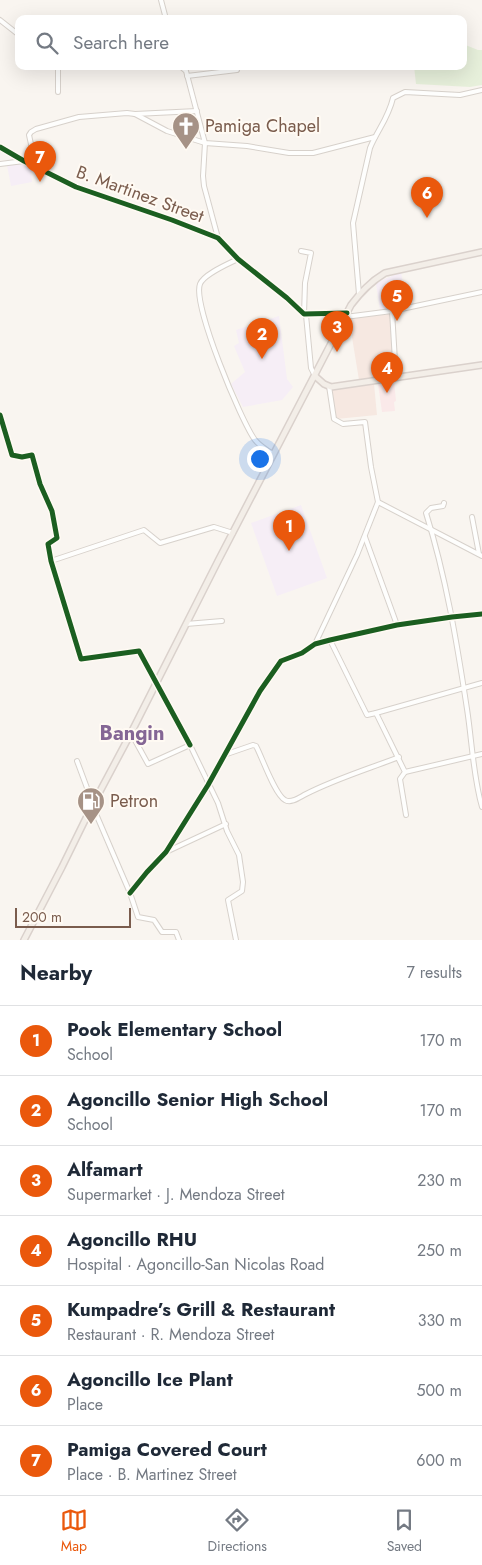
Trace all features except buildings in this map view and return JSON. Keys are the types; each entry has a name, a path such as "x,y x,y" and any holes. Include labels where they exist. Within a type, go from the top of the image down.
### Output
{"main road":[{"path":"24,940 273,454 346,315 359,294 372,281 385,273 482,252"},
{"path":"314,376 329,386 482,365"}],"street":[{"path":"160,0 165,15"},
{"path":"0,20 15,32"},
{"path":"58,70 58,92"},
{"path":"184,70 198,112 205,143 204,186 218,238 238,259 287,298 305,315 346,315 392,311 482,292"},
{"path":"187,76 237,70"},
{"path":"359,294 353,223 370,148 388,118 393,98 405,92 460,95 482,90"},
{"path":"36,167 29,135 30,132 36,129 79,117 127,113 198,112"},
{"path":"134,114 167,131 205,143 247,146 289,153 313,153 375,137"},
{"name":"B. Martinez Street","path":"0,147 76,187 218,238"},
{"path":"0,164 24,161"},
{"path":"301,251 311,253 305,283 305,315 311,368 314,376"},
{"path":"238,259 204,278 199,288 200,301 206,327 220,366 247,424 256,441 273,454"},
{"path":"392,311 396,378"},
{"path":"315,644 365,537 378,502 365,422 343,424 334,419 329,386"},
{"path":"0,414 12,455 32,456 40,484 52,511 58,538 48,544 51,561 81,659 139,651 190,745 218,803 227,831 239,855 243,882 242,891 228,900 236,940"},
{"path":"378,502 480,555"},
{"path":"444,503 443,506 427,510 426,513 452,617 474,755 478,794 482,807"},
{"path":"472,517 480,555"},
{"path":"51,561 144,530 160,543 214,527 233,533"},
{"path":"365,537 397,625"},
{"path":"130,893 166,852 208,785 260,691 281,661 302,653 315,644 330,640 397,625 482,614"},
{"path":"186,624 222,621"},
{"path":"330,640 367,715 482,683"},
{"path":"376,713 405,772"},
{"path":"131,733 148,764 190,745"},
{"path":"223,755 253,745 256,746 275,786 283,799 287,801 295,800 318,788 398,757"},
{"path":"406,815 400,779 405,772 482,754"},
{"path":"77,761 93,804"},
{"path":"90,810 96,814 130,893 138,918 154,920 162,932 176,932 179,940"},
{"path":"166,852 226,824"}],"shaded area":[{"path":"24,162 31,168 32,182 11,186 7,165"},
{"path":"401,272 407,306 380,310 376,283"},
{"path":"391,314 394,375 359,380 349,319"},
{"path":"279,316 287,379 293,387 282,400 243,407 231,384 245,372 234,346 239,343 236,330"},
{"path":"394,381 395,411 382,412 378,384"},
{"path":"374,384 377,415 336,419 331,389"},
{"path":"301,505 327,578 277,596 251,523"}],"green space":[{"path":"467,46 482,50 482,85 470,87 416,84 414,70 467,70"}],"cycle path":[{"path":"0,147 76,187 218,238 238,259 304,314 347,313"},
{"path":"0,415 12,455 22,457 32,455 40,484 52,511 57,538 48,544 51,561 81,659 139,651 190,745"},
{"path":"130,893 166,852 208,785 260,691 281,661 302,653 315,644 330,640 397,625 482,614"}],"place":[{"name":"Pamiga Chapel","path":"186,150"},
{"name":"Pamiga Covered Court","path":"40,182"},
{"name":"Agoncillo Ice Plant","path":"427,218"},
{"name":"Kumpadre’s Grill & Restaurant","path":"397,321"},
{"name":"Alfamart","path":"337,352"},
{"name":"Agoncillo Senior High School","path":"262,359"},
{"name":"Agoncillo RHU","path":"387,393"},
{"name":"Pook Elementary School","path":"289,551"},
{"name":"Petron","path":"91,825"}],"district":[{"name":"Bangin","path":"132,733"}]}
